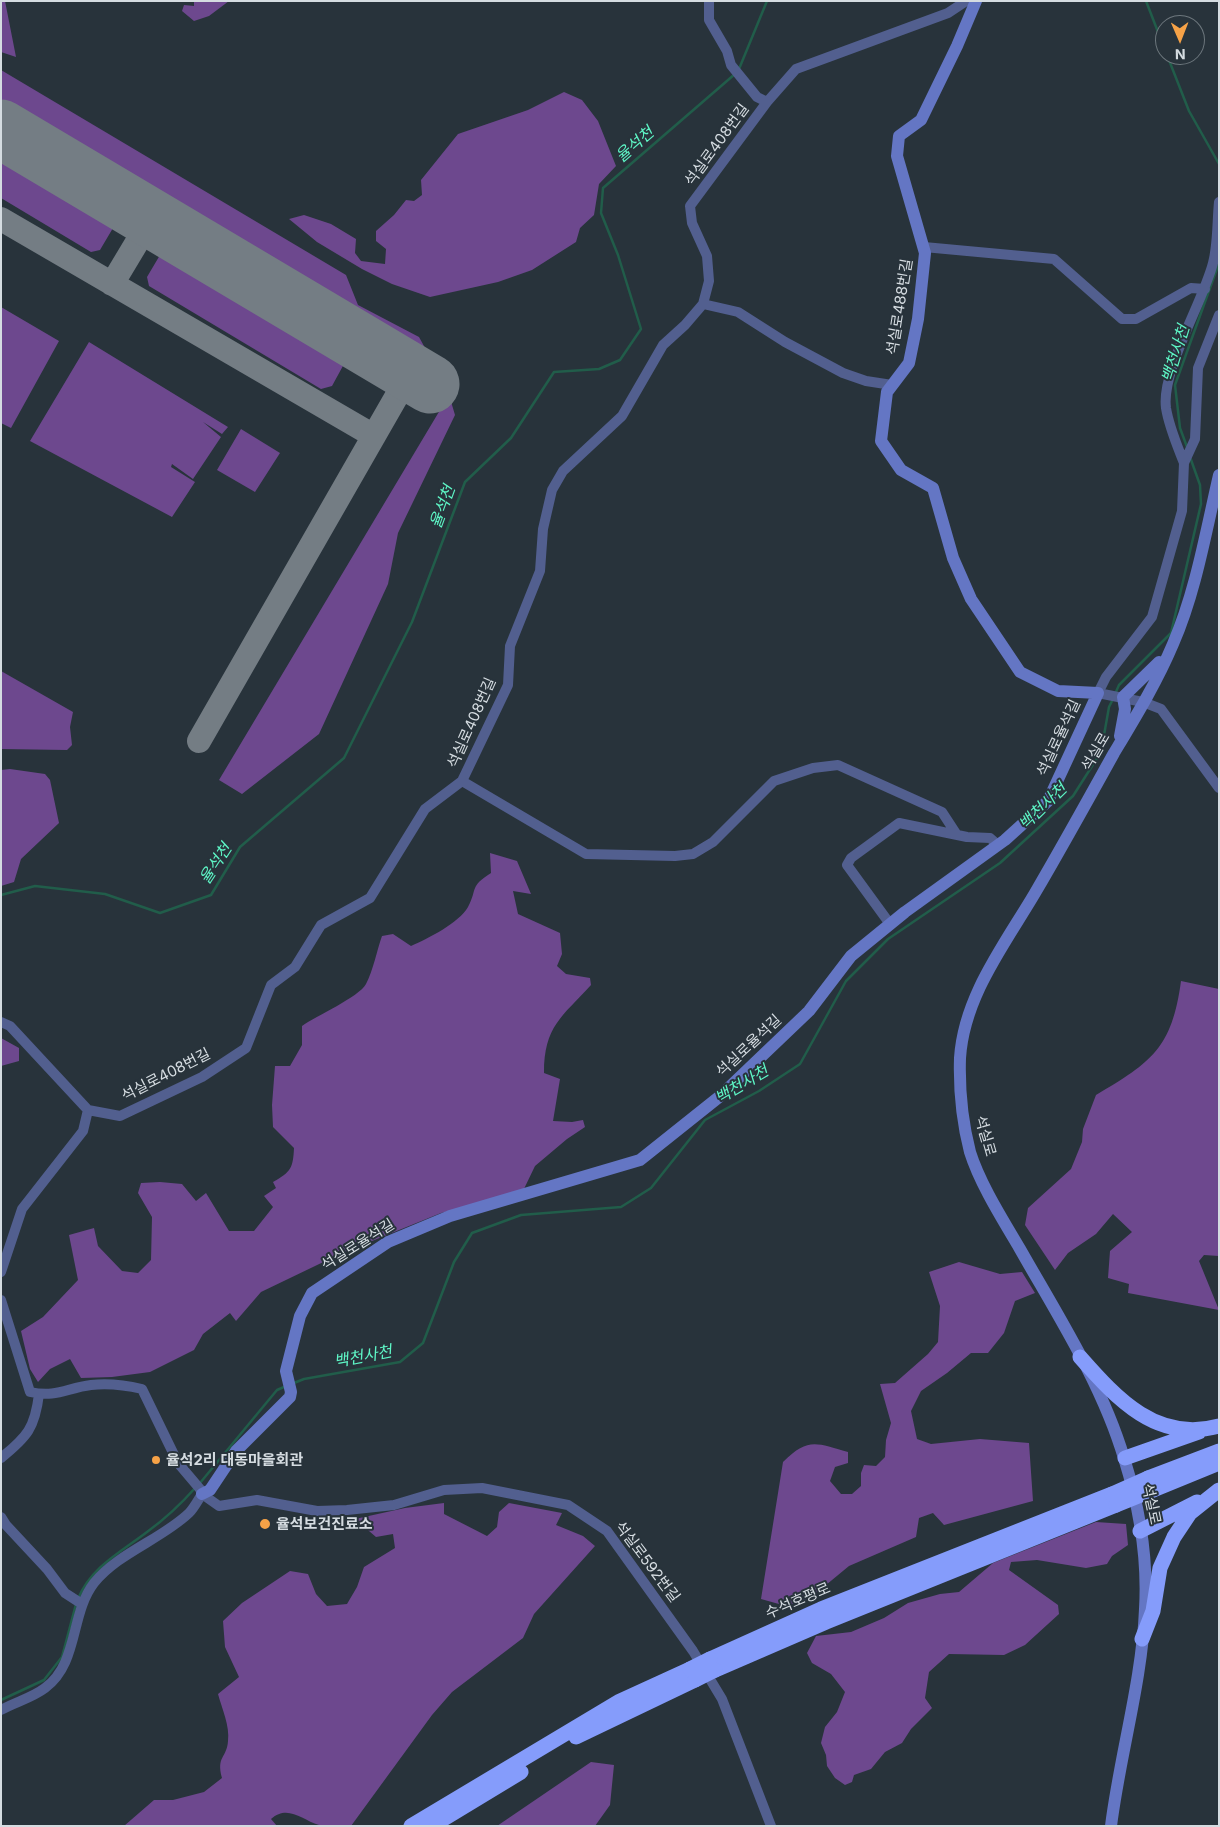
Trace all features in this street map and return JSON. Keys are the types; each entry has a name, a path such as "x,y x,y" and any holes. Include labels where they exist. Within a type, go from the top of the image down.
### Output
{"highway":[{"path":"1080,1357 1121,1401 1149,1419 1169,1427 1192,1430 1214,1427"},
{"path":"1124,1458 1214,1427"},
{"name":"수석호평로","path":"411,1826 620,1701 712,1665 821,1609 1114,1500 1219,1450"},
{"name":"수석호평로","path":"1151,1484 1219,1463"},
{"path":"1140,1531 1216,1492"},
{"path":"1142,1639 1152,1611 1160,1568 1174,1537 1190,1513 1216,1492"},
{"name":"수석호평로","path":"432,1826 579,1736 692,1674"}],"street":[{"path":"709,1 709,20 727,51 731,65 757,97 767,102"},
{"name":"석실로408번길","path":"88,1110 120,1116 202,1078 246,1048 271,984 295,967 321,925 370,898 425,809 462,781 508,685 510,646 540,571 543,529 552,490 563,471 622,416 663,345 703,304 709,281 707,256 692,223 690,206 767,102 796,69 948,13 966,1"},
{"name":"석실로488번길","path":"976,1 957,46 921,120 899,136 897,156 925,253 918,318 909,363 887,392 881,441 901,470 932,488 953,558 971,599 1020,672 1058,690 1112,695 1143,702 1161,709 1219,788"},
{"path":"1185,461 1174,439 1166,407 1167,390 1182,340 1205,289 1214,261 1218,202"},
{"path":"924,247 1054,259 1122,319 1136,319 1190,288 1205,289"},
{"path":"703,304 738,312 785,342 843,374 866,381 892,385"},
{"path":"1118,746 1125,709 1112,695 1106,677 1152,617 1182,511 1185,461 1195,439 1198,368 1219,315"},
{"name":"석실로","path":"1111,1826 1142,1639 1146,1586 1140,1531 1124,1458 1111,1422 1080,1357 998,1212 971,1155 960,1105 960,1056 964,1033 974,1000 995,957 1033,895 1143,702 1171,649 1193,585 1219,475"},
{"path":"1112,695 1171,649"},
{"name":"석실로율석길","path":"198,1488 210,1490 236,1452 290,1397 291,1392 286,1371 300,1316 312,1293 388,1242 450,1216 640,1160 719,1097 809,1011 851,956 890,924 998,845 1048,801 1112,695"},
{"path":"462,781 586,854 675,856 693,854 712,842 774,781 813,768 838,765 942,812 957,835"},
{"path":"890,924 847,865 852,858 899,823 957,835 990,838 998,845"},
{"path":"1,1022 10,1026 88,1110 83,1131 22,1209 1,1272"},
{"path":"1,1300 30,1392 46,1396 91,1385 123,1384 142,1388 178,1463 198,1488 190,1513 123,1558 94,1582 78,1602 66,1661 59,1674 45,1688 1,1710"},
{"path":"1,1458 25,1438 36,1411 39,1394"},
{"name":"석실로592번길","path":"198,1488 219,1506 257,1500 317,1511 394,1505 444,1490 482,1488 568,1505 607,1530 693,1651 722,1699 771,1826"},
{"path":"1,1517 65,1593 78,1602"}],"shaded area":[{"path":"1,1 5,1 16,57 1,52"},
{"path":"194,1 229,1 209,16 194,21 182,11 184,5 194,6"},
{"path":"1,70 346,275 358,305 419,337 447,388 455,415 398,533 388,584 319,734 242,794 219,780 449,395 428,360 1,108"},
{"path":"564,92 582,100 598,121 616,166 599,184 594,215 580,228 576,242 532,270 498,282 430,297 392,284 362,269 317,242 289,219 304,215 331,224 356,239 355,253 361,261 385,264 386,249 376,241 376,231 394,215 406,200 414,201 422,195 421,180 458,134 528,110"},
{"path":"1,154 112,220 113,228 100,250 91,252 1,198"},
{"path":"169,253 342,355 344,364 332,386 321,389 149,286 147,277 160,255"},
{"path":"1,307 59,341 11,428 1,423"},
{"path":"89,342 228,427 222,434 203,422 221,437 193,479 172,464 171,467 195,482 172,517 30,441"},
{"path":"241,429 280,453 255,492 217,470"},
{"path":"1,671 73,712 70,727 72,745 67,750 1,749"},
{"path":"10,769 45,774 50,780 59,823 21,859 14,882 1,886 1,770"},
{"path":"490,853 517,861 531,894 513,891 518,914 560,933 562,954 557,966 566,974 590,978 591,985 563,1015 551,1033 547,1044 544,1073 560,1079 553,1121 572,1122 583,1120 585,1127 567,1139 535,1166 522,1193 441,1213 340,1254 261,1292 236,1321 230,1313 203,1334 194,1350 150,1372 112,1377 81,1378 70,1359 50,1369 38,1382 30,1369 21,1331 43,1317 78,1280 69,1235 94,1228 98,1246 122,1271 138,1273 151,1260 152,1217 138,1193 141,1183 160,1182 182,1184 196,1201 206,1193 229,1231 254,1231 273,1207 264,1196 276,1188 273,1182 290,1169 294,1155 294,1148 273,1127 272,1105 275,1066 290,1066 302,1045 302,1026 362,989 371,973 382,936 393,934 411,946 442,930 458,919 468,907 477,885 491,873"},
{"path":"1181,981 1219,989 1219,1256 1204,1255 1199,1261 1219,1310 1128,1293 1129,1284 1108,1278 1110,1251 1132,1232 1113,1214 1096,1234 1068,1253 1055,1270 1025,1225 1028,1208 1071,1169 1082,1142 1083,1129 1096,1095 1132,1073 1156,1051 1165,1038 1172,1022"},
{"path":"1,1038 19,1048 19,1061 1,1066"},
{"path":"959,1262 1000,1274 1022,1272 1035,1293 1015,1301 1004,1333 988,1353 971,1353 921,1391 911,1411 917,1439 931,1444 980,1439 1029,1443 1033,1501 944,1525 933,1513 919,1518 916,1537 849,1566 809,1599 786,1606 761,1599 783,1462 806,1445 828,1446 848,1452 848,1463 835,1467 830,1481 841,1494 852,1494 861,1486 861,1473 864,1465 876,1466 885,1457 886,1440 891,1423 880,1384 895,1383 928,1354 938,1342 940,1306 929,1272"},
{"path":"444,1503 444,1514 487,1536 497,1527 499,1512 509,1503 562,1513 556,1525 583,1536 595,1546 534,1614 523,1638 452,1692 432,1715 351,1826 319,1825 289,1813 283,1813 271,1819 277,1826 124,1826 154,1800 173,1800 204,1792 222,1778 220,1765 226,1751 228,1735 227,1723 218,1694 239,1677 225,1647 223,1621 242,1603 290,1571 308,1574 316,1594 327,1606 347,1604 357,1587 364,1567 395,1548 393,1534 376,1537 355,1519 405,1508"},
{"path":"1096,1522 1126,1524 1128,1545 1112,1556 1107,1564 1086,1568 1037,1560 1011,1562 1009,1570 1058,1605 1059,1614 1025,1645 1004,1655 949,1654 929,1672 925,1698 932,1708 911,1729 902,1743 885,1752 871,1769 854,1775 852,1782 845,1785 835,1778 827,1766 826,1755 821,1743 825,1727 837,1712 845,1692 831,1674 812,1663 807,1653 816,1636 851,1632 884,1618 908,1603 940,1594 959,1592 993,1563"},
{"path":"591,1762 614,1765 610,1805 595,1826 497,1826"}],"waterway":[{"name":"율석천","path":"739,69 767,1"},
{"name":"백천사천","path":"1146,1 1155,24"},
{"name":"백천사천","path":"1171,65 1189,111 1219,164"},
{"name":"율석천","path":"1,895 35,886 105,894 160,913 211,895 240,847 344,758 412,622 465,482 511,438 554,372 599,369 620,360 641,329 618,255 601,213 603,188 735,74"},
{"name":"백천사천","path":"1187,447 1180,428 1175,385 1219,263"},
{"name":"백천사천","path":"1115,694 1119,685 1171,633 1201,504 1200,485 1190,457"},
{"name":"백천사천","path":"294,1383 304,1379 400,1362 423,1343 454,1262 472,1233 521,1215 621,1207 651,1188 705,1120 759,1091 800,1064 846,981 888,939 1000,863 1073,796 1101,752 1109,707 1113,699"},
{"name":"백천사천","path":"200,1483 277,1390 284,1387"},
{"name":"백천사천","path":"78,1599 99,1569 160,1522 196,1487"},
{"name":"백천사천","path":"1,1700 44,1680 62,1657 76,1604"}],"taxiway":[{"path":"1,219 374,436"},
{"path":"112,284 151,219"},
{"path":"199,741 410,373"}],"runway":[{"path":"1,129 430,384"}],"place":[{"name":"율석2리 대동마을회관","path":"156,1460"},
{"name":"율석보건진료소","path":"265,1524"}]}
